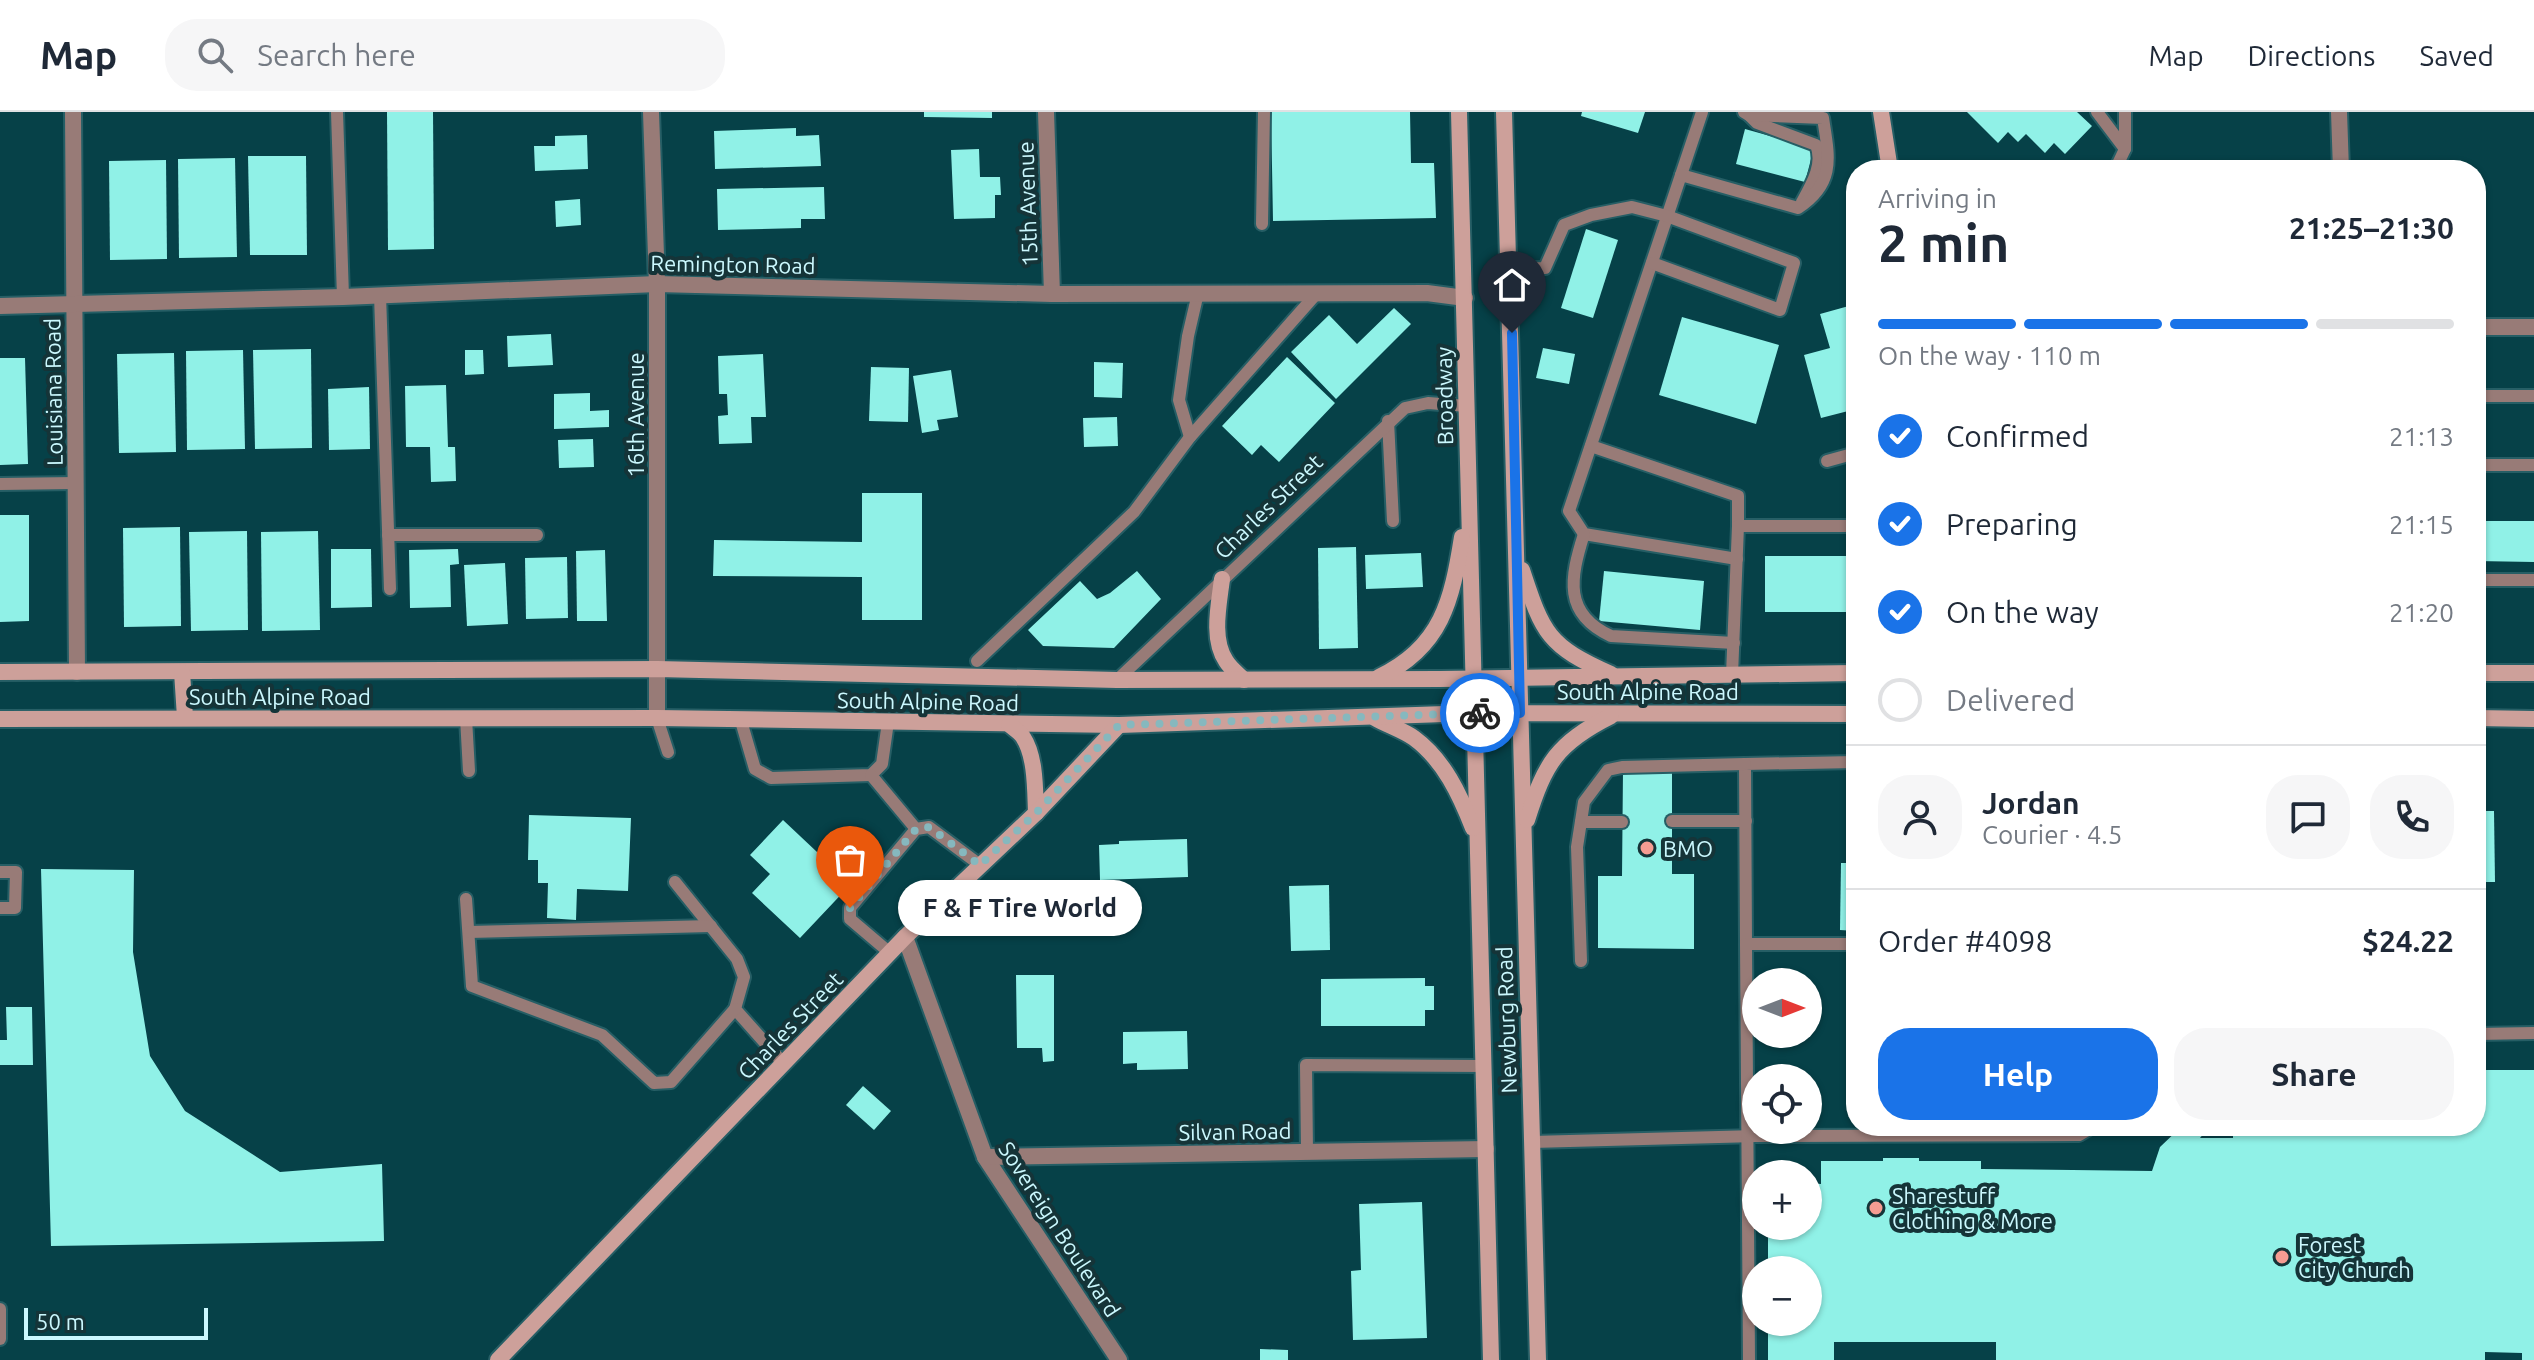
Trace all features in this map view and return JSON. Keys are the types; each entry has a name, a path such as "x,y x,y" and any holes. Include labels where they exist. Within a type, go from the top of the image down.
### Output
{"main road":[{"name":"Broadway","path":"1459,112 1473,679"},
{"path":"1504,112 1518,678"},
{"path":"1881,112 1888,160"},
{"path":"1374,680 1403,666 1420,650 1445,612 1456,571 1469,496"},
{"path":"1516,551 1532,604 1548,634 1575,658 1616,677"},
{"path":"1222,579 1218,642 1225,660 1244,680"},
{"name":"South Alpine Road","path":"0,672 657,669 1117,680 1374,680 1846,673"},
{"path":"182,672 185,717"},
{"path":"2486,673 2534,673"},
{"name":"Newburg Road","path":"1518,678 1538,1360"},
{"name":"Newburg Road","path":"1473,679 1491,1360"},
{"name":"South Alpine Road","path":"0,719 657,718 1119,725 1474,713 1846,714"},
{"path":"1523,836 1542,777 1560,748 1584,730 1616,713"},
{"path":"1373,718 1414,738 1440,763 1462,801 1478,838"},
{"path":"2486,718 2534,719"},
{"path":"1009,724 1023,737 1029,753 1036,813"},
{"name":"Charles Street","path":"498,1360 905,937 1036,813 1119,725"}],"street":[{"name":"Louisiana Road","path":"73,112 77,672"},
{"name":"16th Avenue","path":"651,112 657,284 657,718"},
{"name":"15th Avenue","path":"1046,112 1052,294"},
{"path":"2339,112 2341,160"},
{"name":"Remington Road","path":"0,306 343,297 657,284 1052,294 1427,293 1465,298"},
{"path":"2486,327 2534,327"},
{"name":"Sovereign Boulevard","path":"905,937 985,1157 1119,1360"},
{"name":"Silvan Road","path":"985,1157 1486,1149"}],"lane":[{"path":"337,112 343,297"},
{"path":"1262,224 1264,112"},
{"path":"1702,112 1569,511 1584,534 1737,559"},
{"path":"2097,112 2125,149"},
{"path":"2120,160 2125,149 2125,112"},
{"path":"1681,175 1798,208 1813,198 1829,162 1823,118 1746,114"},
{"path":"1746,114 1757,123 1816,145 1820,155 1818,168 1798,208"},
{"path":"1509,269 1545,268 1564,225 1591,215 1632,207 1667,216 1794,263 1780,310 1652,263"},
{"path":"1190,437 1179,400 1198,293"},
{"path":"977,661 1134,512 1190,437 1317,293"},
{"path":"380,295 390,589"},
{"path":"2486,396 2534,396"},
{"name":"Charles Street","path":"1117,680 1388,421 1405,408 1428,403 1467,406"},
{"path":"1388,421 1393,521"},
{"path":"1591,446 1738,496 1732,675"},
{"path":"1827,461 1846,456"},
{"path":"2486,465 2534,465"},
{"path":"0,484 76,483"},
{"path":"1738,526 1846,526"},
{"path":"1584,534 1577,555 1573,585 1578,609 1593,627 1611,636 1734,643"},
{"path":"388,535 537,535"},
{"path":"2486,580 2534,580"},
{"path":"466,718 469,771"},
{"path":"657,718 668,752"},
{"path":"741,721 755,769 771,778 871,775 882,764 888,722"},
{"path":"1581,961 1577,847 1584,802 1608,770 1622,767 1846,762"},
{"path":"1745,764 1746,1064"},
{"path":"871,775 916,829"},
{"path":"1672,821 1746,821"},
{"path":"1581,822 1622,822"},
{"path":"890,953 850,919 850,908 916,829 929,827 980,865"},
{"path":"0,872 16,872 15,908 0,908"},
{"path":"466,899 472,986 602,1035 654,1083 671,1082 735,1009 744,977 737,959 675,882"},
{"path":"469,932 711,926"},
{"path":"1746,944 1846,944"},
{"path":"735,1009 783,1063"},
{"path":"2486,1034 2534,1033"},
{"path":"1307,1152 1306,1065 1484,1066"},
{"path":"1532,1142 1742,1136"},
{"path":"1822,1136 1846,1136"},
{"path":"1746,1144 1749,1360"},
{"path":"0,1300 0,1339"}],"building":[{"path":"387,112 433,112 434,249 388,250"},
{"path":"924,112 992,112 992,118 924,117"},
{"path":"1271,112 1410,112 1411,163 1434,163 1436,218 1273,221"},
{"path":"1582,112 1645,112 1638,133 1581,116"},
{"path":"1967,112 2077,112 2092,126 2065,154 2054,143 2045,153 2026,134 2018,142 2008,132 1998,143"},
{"path":"796,128 796,136 819,135 821,166 715,169 714,131"},
{"path":"1745,129 1814,148 1805,182 1736,164"},
{"path":"587,135 588,169 535,171 534,146 555,146 555,136"},
{"path":"979,149 980,177 1000,177 1001,195 995,195 995,218 954,219 951,150"},
{"path":"248,156 306,156 307,255 250,255"},
{"path":"235,158 237,257 179,258 178,159"},
{"path":"166,160 167,259 110,260 109,161"},
{"path":"824,187 825,219 801,219 801,228 718,230 717,189"},
{"path":"580,199 581,225 556,227 555,201"},
{"path":"1586,229 1618,240 1593,318 1561,308"},
{"path":"1846,307 1846,412 1821,418 1804,355 1830,348 1820,314"},
{"path":"1394,308 1411,324 1336,399 1291,352 1329,315 1357,344"},
{"path":"1682,317 1779,345 1756,424 1659,395"},
{"path":"551,334 553,365 508,367 507,336"},
{"path":"1543,348 1575,354 1569,384 1536,378"},
{"path":"311,349 312,448 255,449 253,350"},
{"path":"243,350 245,449 187,450 186,351"},
{"path":"465,350 483,350 484,374 465,375"},
{"path":"174,353 176,452 119,453 117,354"},
{"path":"763,354 766,417 751,417 752,443 719,444 718,416 728,415 727,394 719,394 718,356"},
{"path":"1287,357 1335,403 1279,462 1261,445 1252,455 1222,426"},
{"path":"0,358 25,358 28,464 0,465"},
{"path":"1094,362 1123,363 1122,398 1094,397"},
{"path":"871,367 909,368 908,422 869,421"},
{"path":"951,370 958,417 937,420 939,430 922,433 913,376"},
{"path":"446,385 448,447 455,447 456,481 431,482 430,447 406,447 405,386"},
{"path":"369,387 370,449 329,450 328,389"},
{"path":"590,393 590,411 609,410 609,427 554,429 554,394"},
{"path":"1117,417 1118,446 1084,447 1083,418"},
{"path":"593,439 594,467 559,468 558,440"},
{"path":"862,493 922,493 922,620 862,620 862,577 713,576 714,540 862,542"},
{"path":"0,515 29,515 29,621 0,622"},
{"path":"2486,521 2534,521 2534,562 2486,561"},
{"path":"180,527 181,626 124,627 123,528"},
{"path":"247,531 248,630 191,631 189,532"},
{"path":"318,531 320,630 262,631 261,532"},
{"path":"1356,547 1358,648 1319,649 1318,548"},
{"path":"331,549 371,549 372,607 331,608"},
{"path":"458,549 459,564 450,565 451,607 410,608 409,550"},
{"path":"605,550 607,621 577,621 576,551"},
{"path":"1421,553 1423,587 1366,589 1365,555"},
{"path":"1765,556 1846,556 1846,612 1765,612"},
{"path":"567,557 568,618 526,619 525,558"},
{"path":"505,563 508,624 467,626 464,565"},
{"path":"1137,571 1161,599 1114,648 1043,646 1028,630 1080,581 1097,599 1110,593"},
{"path":"1604,571 1704,581 1700,630 1599,621"},
{"name":"BMO","path":"1623,770 1672,770 1672,874 1694,874 1694,949 1598,948 1598,876 1622,876"},
{"path":"2486,811 2494,811 2495,882 2486,882"},
{"path":"529,815 631,818 628,891 577,889 576,920 547,918 548,883 538,883 538,860 528,860"},
{"path":"783,820 851,884 800,938 752,893 770,874 750,855"},
{"path":"1187,839 1188,877 1100,880 1099,845 1119,844 1119,841"},
{"path":"1841,863 1846,863 1846,930 1840,930"},
{"path":"41,869 134,870 133,952 150,1056 185,1111 280,1172 382,1164 384,1241 51,1246"},
{"path":"1329,885 1330,950 1291,951 1289,886"},
{"path":"1016,975 1054,975 1054,1061 1043,1062 1042,1048 1017,1048"},
{"path":"1425,978 1425,986 1434,986 1434,1010 1425,1010 1425,1026 1321,1026 1321,979"},
{"path":"6,1007 32,1007 33,1065 0,1065 0,1040 7,1040"},
{"path":"1187,1031 1188,1069 1137,1070 1137,1063 1123,1064 1123,1032"},
{"path":"2486,1070 2534,1070 2534,1360 2522,1360 2522,1353 2485,1352 2485,1360 1996,1360 1996,1342 1834,1342 1834,1360 1768,1360 1768,1336 1822,1336 1822,1256 1768,1256 1768,1240 1822,1240 1822,1161 1919,1158 1919,1161 1981,1161 1981,1169 2152,1171 2160,1147 2172,1136 2202,1136 2200,1138 2486,1136"},
{"path":"863,1086 891,1111 874,1130 846,1105"},
{"path":"1422,1202 1427,1338 1353,1340 1351,1271 1361,1270 1359,1204"},
{"path":"1260,1349 1288,1350 1288,1360 1260,1360"}],"way so far":[{"path":"850,908 916,829 929,827 980,865 1036,813 1119,725 1480,713"}],"place":[{"name":"BMO","path":"1647,848"},
{"name":"F & F Tire World","path":"850,908"},
{"name":"Sharestuff Clothing & More","path":"1876,1208"},
{"name":"Forest City Church","path":"2282,1257"}],"route":[{"path":"1480,713 1520,713 1512,333"}]}
